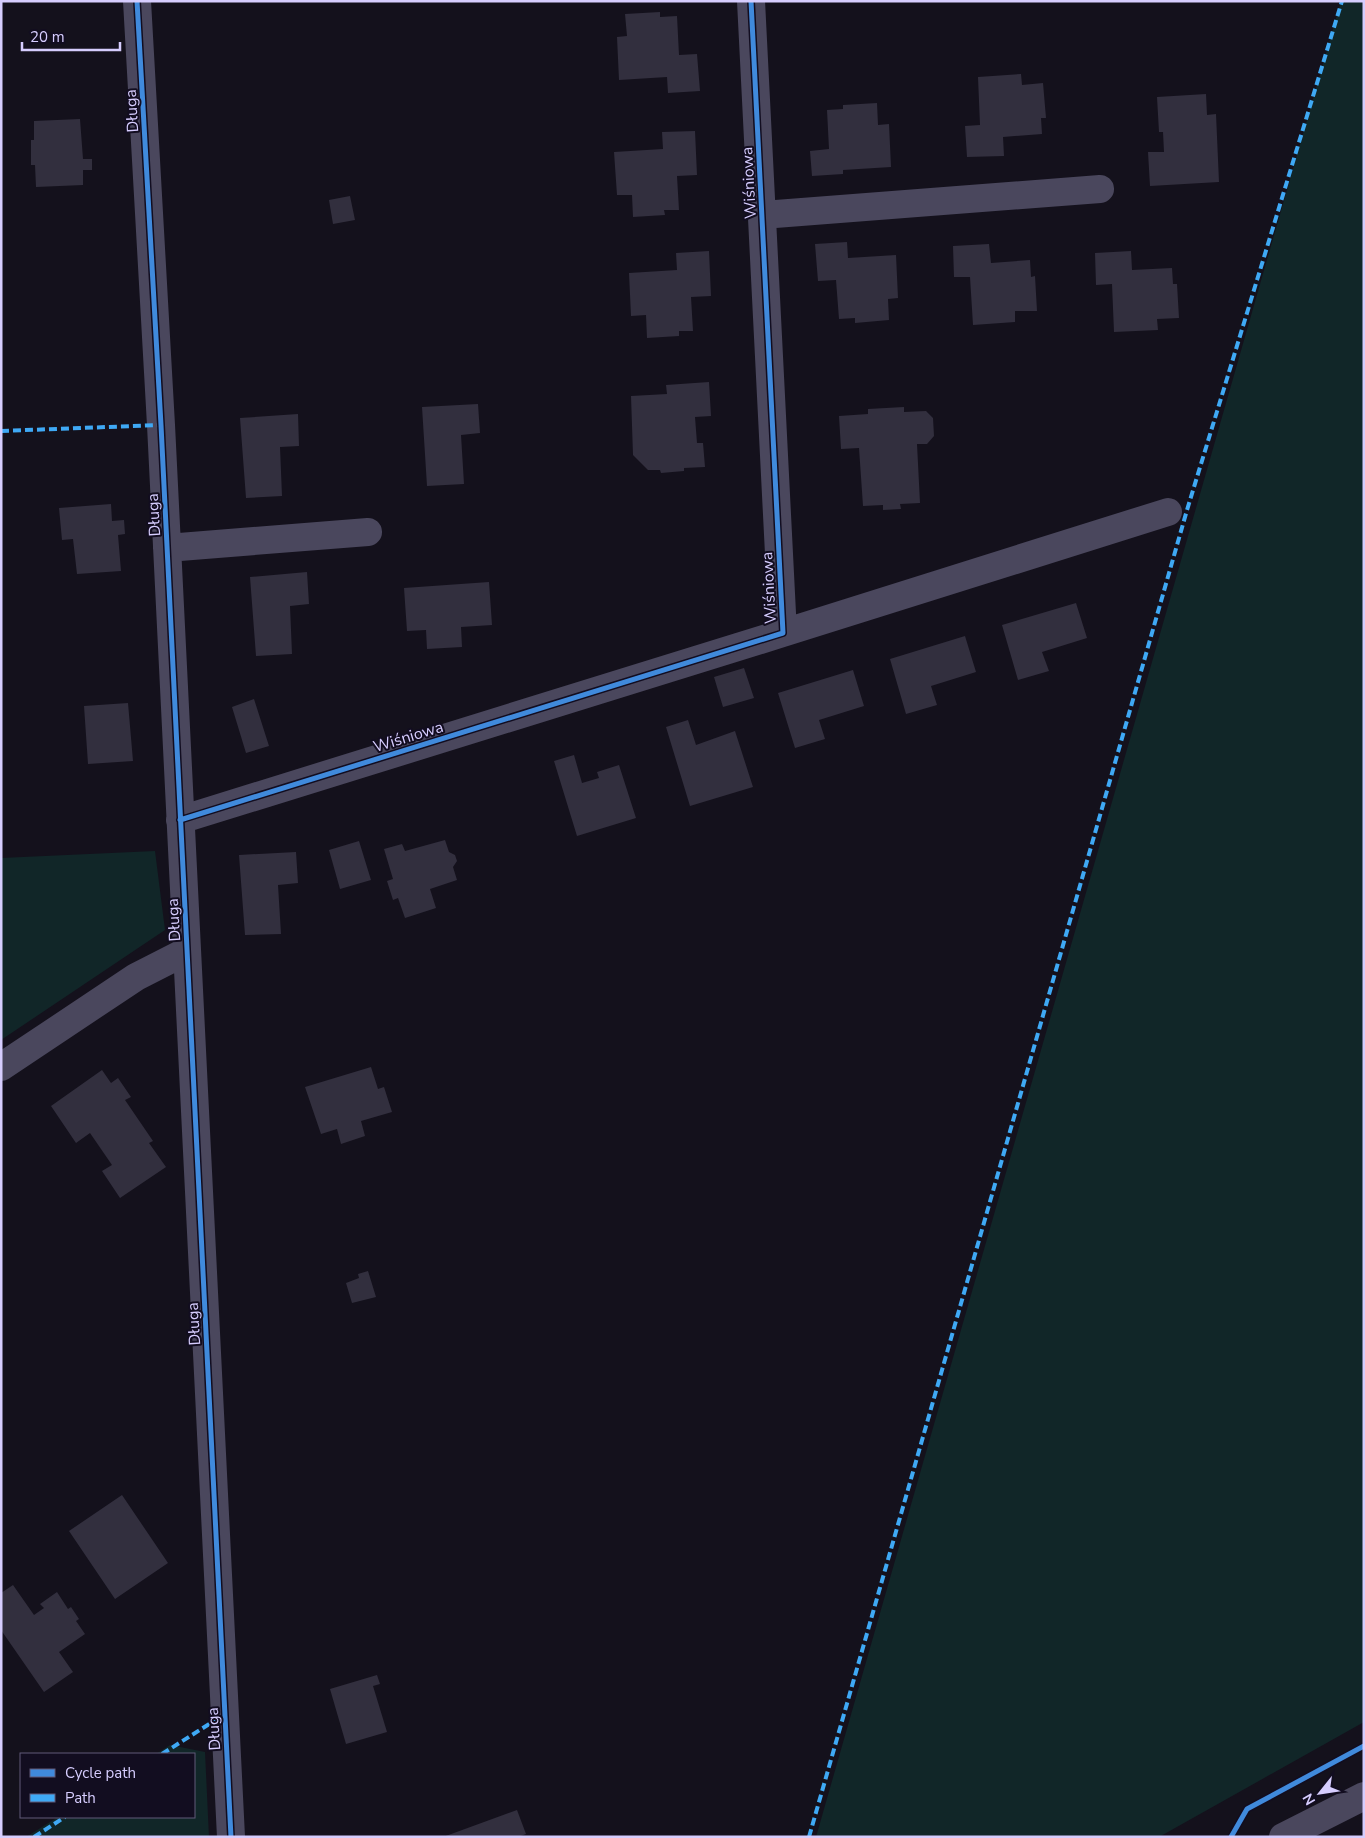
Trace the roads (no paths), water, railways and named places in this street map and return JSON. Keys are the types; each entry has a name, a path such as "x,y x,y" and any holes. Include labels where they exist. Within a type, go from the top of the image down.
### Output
{"street":[{"name":"Długa","path":"137,1 167,548 230,1837"},
{"name":"Wiśniowa","path":"180,820 783,633 751,1"},
{"name":"Wiśniowa","path":"762,215 1100,189"},
{"path":"783,633 1168,512"},
{"name":"Długa","path":"167,548 368,532"},
{"name":"Długa","path":"1,1067 136,977 187,951"},
{"path":"1283,1837 1364,1796"}]}
